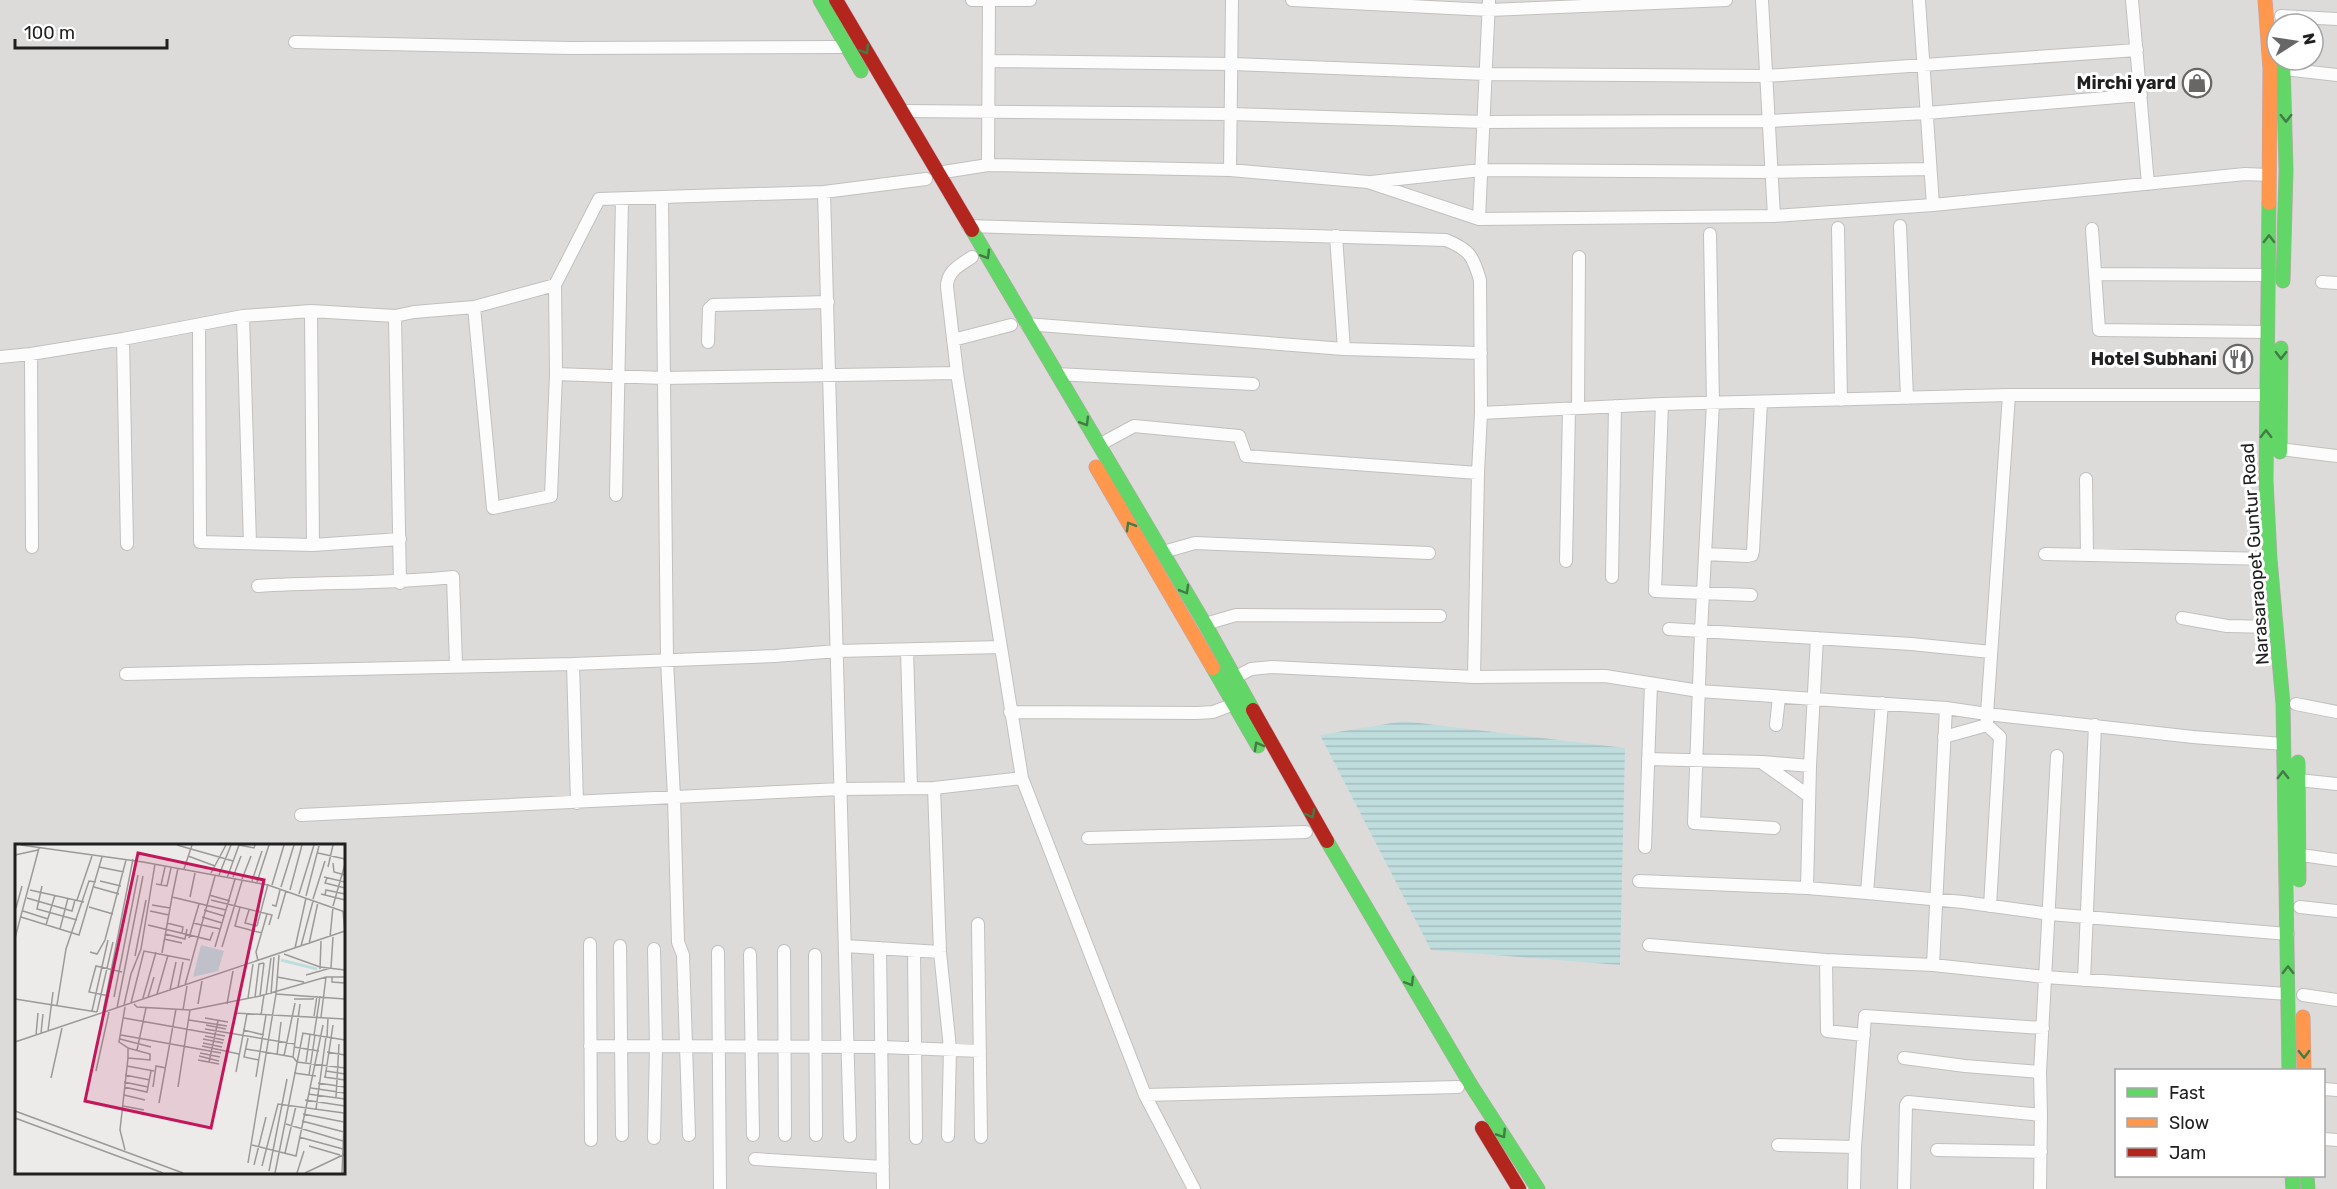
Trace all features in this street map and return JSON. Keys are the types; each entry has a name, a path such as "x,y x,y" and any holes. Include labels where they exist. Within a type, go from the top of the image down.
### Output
{"highway":[{"path":"820,0 873,91 968,226 1056,374 1093,449 1233,704 1306,832 1519,1189"},
{"path":"836,0 903,111 974,262"},
{"name":"Narasaraopet Guntur Road","path":"2265,0 2270,69 2269,274 2281,395 2282,557 2295,681 2301,951"},
{"path":"2283,292 2286,170 2284,72"},
{"name":"Narasaraopet Guntur Road","path":"2275,333 2266,395 2266,480 2270,559 2283,704 2284,853 2288,934 2298,991 2304,1069"},
{"path":"1093,449 1163,552 1236,677 1320,830 1403,971 1471,1085 1538,1189"},
{"name":"Narasaraopet Guntur Road","path":"2289,1069 2298,991"}],"street":[{"path":"972,0 1030,0"},
{"path":"988,165 989,0"},
{"path":"1230,170 1232,0"},
{"path":"1292,0 1489,5 1726,0"},
{"path":"1762,0 1774,216"},
{"path":"1919,0 1933,205"},
{"path":"2132,0 2148,184"},
{"path":"1479,219 1489,5"},
{"path":"295,42 571,48 846,47"},
{"path":"989,61 1232,64 1486,74 1766,76 2137,50"},
{"path":"2321,72 2337,75"},
{"path":"903,111 1232,114 1484,122 1769,121 1927,113 2141,95"},
{"path":"474,307 492,508 551,496 556,374 555,285 599,199 824,192 988,165 1230,170 1368,182 1481,170 1771,172 1930,169"},
{"path":"1368,182 1479,219 1774,216 1933,205 2245,174 2269,175"},
{"path":"824,192 850,1136"},
{"path":"662,198 667,660 678,942 683,955 689,1135"},
{"path":"616,495 622,199"},
{"path":"968,226 1446,240 1464,247 1474,260 1480,280 1481,413 1474,677"},
{"path":"1900,226 1906,398"},
{"path":"1838,228 1841,400"},
{"path":"2092,229 2100,330 2275,333"},
{"path":"1710,234 1713,403 1694,823 1774,828"},
{"path":"1336,236 1344,349"},
{"path":"1566,561 1579,257"},
{"path":"974,262 950,272 947,279 957,373 1022,778 1145,1095 1194,1189"},
{"path":"2096,274 2269,274"},
{"path":"2322,282 2337,283"},
{"path":"0,357 123,339 243,316 311,310 395,316 414,312 474,307 555,285"},
{"path":"708,342 709,309 712,305 828,302"},
{"path":"311,310 313,545"},
{"path":"243,316 250,543"},
{"path":"395,316 400,583"},
{"path":"1026,324 1344,349 1481,353"},
{"path":"200,325 200,542 313,545 400,539"},
{"path":"953,340 1011,325"},
{"path":"123,339 127,544"},
{"path":"32,354 32,547"},
{"path":"556,374 664,378 957,373"},
{"path":"1056,374 1253,384"},
{"path":"1990,906 2000,737 1987,720 2009,395"},
{"path":"1481,413 1662,404 2009,395 2281,395"},
{"path":"1705,554 1752,555 1761,402"},
{"path":"1662,404 1655,591 1751,595"},
{"path":"1612,577 1615,406"},
{"path":"1093,449 1134,426 1239,436 1246,456 1478,473"},
{"path":"2280,449 2337,456"},
{"path":"2086,479 2087,555"},
{"path":"1163,552 1195,543 1429,553"},
{"path":"2045,554 2270,559"},
{"path":"258,586 310,583 400,583 453,577 456,665"},
{"path":"1205,624 1236,615 1440,616"},
{"path":"2182,618 2227,626 2276,627"},
{"path":"1669,629 1911,644 1991,652"},
{"path":"1807,888 1810,766 1817,638"},
{"path":"126,674 573,664 775,656 837,651 1001,647"},
{"path":"907,651 911,788"},
{"path":"573,664 577,803"},
{"path":"1236,677 1251,669 1272,667 1474,677 1605,676 1699,692 1946,708 1987,720 2095,725 2193,737 2283,744"},
{"path":"1645,847 1651,684"},
{"path":"1776,725 1779,697"},
{"path":"1867,893 1882,703"},
{"path":"1010,712 1197,713 1213,712 1233,704"},
{"path":"2296,704 2337,712"},
{"path":"1933,965 1946,708"},
{"path":"1944,737 1987,720"},
{"path":"2084,980 2095,725"},
{"path":"2040,1189 2042,1115 2040,1072 2057,756"},
{"path":"1648,759 1762,762 1810,766"},
{"path":"1762,762 1809,796"},
{"path":"301,815 840,789 934,788 1022,778"},
{"path":"2298,780 2337,784"},
{"path":"934,788 940,952 950,1048 948,1136"},
{"path":"1088,838 1306,832"},
{"path":"2284,853 2337,860"},
{"path":"1640,882 1807,888 2050,914 2288,934"},
{"path":"2300,907 2337,911"},
{"path":"978,924 981,1137"},
{"path":"590,944 591,1140"},
{"path":"1649,945 1826,960 1933,965 2084,980 2298,991 2337,1000"},
{"path":"620,946 622,1135"},
{"path":"845,946 940,952"},
{"path":"880,948 883,1189"},
{"path":"654,949 656,1046 654,1138"},
{"path":"718,951 720,1189"},
{"path":"784,951 785,1136"},
{"path":"914,951 916,1138"},
{"path":"750,954 753,1135"},
{"path":"815,955 816,1135"},
{"path":"1826,960 1827,1031 1864,1035"},
{"path":"1854,1189 1865,1016 2043,1028"},
{"path":"590,1046 882,1047 980,1051"},
{"path":"1904,1058 2040,1072"},
{"path":"1145,1095 1458,1087"},
{"path":"1904,1189 1905,1105 1908,1102 2042,1115"},
{"path":"1778,1144 1855,1147"},
{"path":"1937,1150 2041,1152"},
{"path":"755,1160 883,1167"}],"shaded area":[{"path":"0,0 2337,0 2337,1189 0,1189"}],"water":[{"path":"1404,721 1625,748 1620,965 1431,950 1320,735"}],"traffic: fast":[{"path":"820,0 861,71"},
{"path":"2283,72 2286,170 2283,281"},
{"path":"2269,203 2266,480 2270,559 2283,704 2289,1069"},
{"path":"972,230 1205,624 1253,710"},
{"path":"2280,452 2281,348"},
{"path":"1213,668 1258,746"},
{"path":"2298,762 2299,880"},
{"path":"1327,841 1471,1085 1538,1189"},
{"path":"2292,1177 2293,1189"},
{"path":"2307,1177 2308,1189"}],"traffic: slow":[{"path":"2265,0 2270,69 2269,203"},
{"path":"1096,467 1213,668"},
{"path":"2303,1017 2304,1069"}],"traffic: jam":[{"path":"836,0 972,230"},
{"path":"1253,710 1327,841"},
{"path":"1482,1128 1519,1189"}],"place":[{"name":"Mirchi yard","path":"2197,83"},
{"name":"Hotel Subhani","path":"2238,359"}]}
